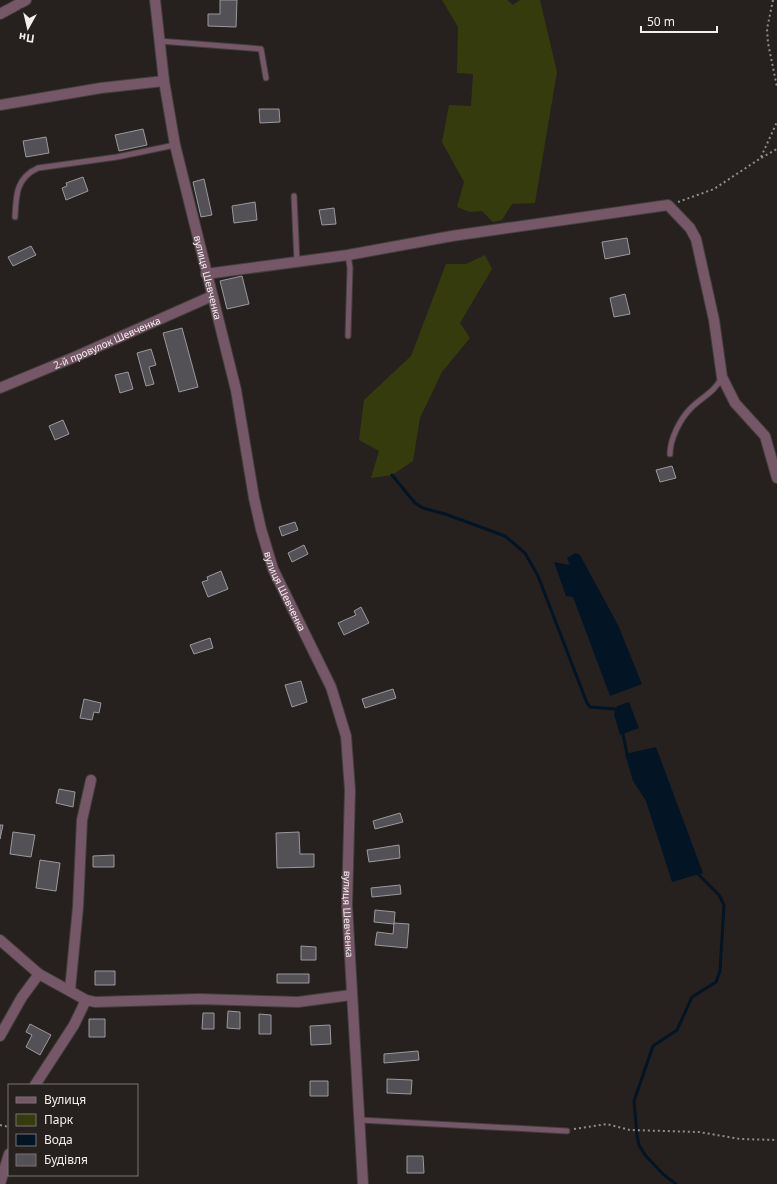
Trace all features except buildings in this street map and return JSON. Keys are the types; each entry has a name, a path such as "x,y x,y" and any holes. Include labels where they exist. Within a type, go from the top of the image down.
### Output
{"street":[{"path":"0,14 26,0"},
{"name":"вулиця Шевченка","path":"155,0 164,80 175,144 236,390 254,498 267,550 273,569 331,687 342,717 346,736 350,790 347,905 351,995 360,1120 362,1184"},
{"path":"0,105 101,88 164,80"},
{"path":"206,274 348,255 452,236 668,205 690,228 699,249 714,320 722,376 735,403 765,436 777,478"},
{"name":"2-й провулок Шевченка","path":"0,388 77,356 212,296"},
{"path":"70,990 78,907 82,820 91,780"},
{"path":"0,940 39,974 86,1000 105,1002 199,999 298,1002 351,995"},
{"path":"0,1036 22,998 39,974"},
{"path":"36,1084 74,1025 86,1000"},
{"path":"0,1184 8,1157"}],"lane":[{"path":"159,41 261,49 266,78"},
{"path":"15,217 18,188 29,172 38,168 117,157 175,144"},
{"path":"294,196 297,262"},
{"path":"348,255 350,268 348,336"},
{"path":"670,454 671,441 688,412 715,390 722,376"},
{"path":"360,1120 567,1131"}],"path":[{"path":"773,0 768,29 768,43 777,87"},
{"path":"760,158 777,122"},
{"path":"668,205 714,188 760,158 777,149"},
{"path":"567,1131 607,1124 630,1130 699,1132 740,1139 777,1140"}],"green space":[{"path":"442,0 507,0 513,5 520,0 540,0 557,72 535,203 512,204 502,220 493,222 482,211 470,212 457,207 464,182 442,142 449,105 471,106 473,74 457,73 458,27"},
{"path":"485,255 492,269 460,323 470,338 442,372 420,418 413,461 392,475 371,478 379,451 359,440 364,400 411,356 446,264 466,264"}],"water":[{"path":"575,553 580,555 618,625 642,684 610,696 573,597 566,596 554,562 570,565 567,558"},
{"path":"629,702 639,728 620,735 614,714 617,706"},
{"path":"656,747 703,873 672,882 646,801 633,781 625,754"}],"waterway":[{"path":"392,475 415,503 423,508 445,514 505,536 525,553 538,576 587,703 590,707 615,709"},
{"path":"623,734 627,754"},
{"path":"676,1184 664,1175 645,1155 639,1145 634,1101 653,1046 677,1030 692,997 716,982 720,971 724,905 719,895 698,874"}]}
